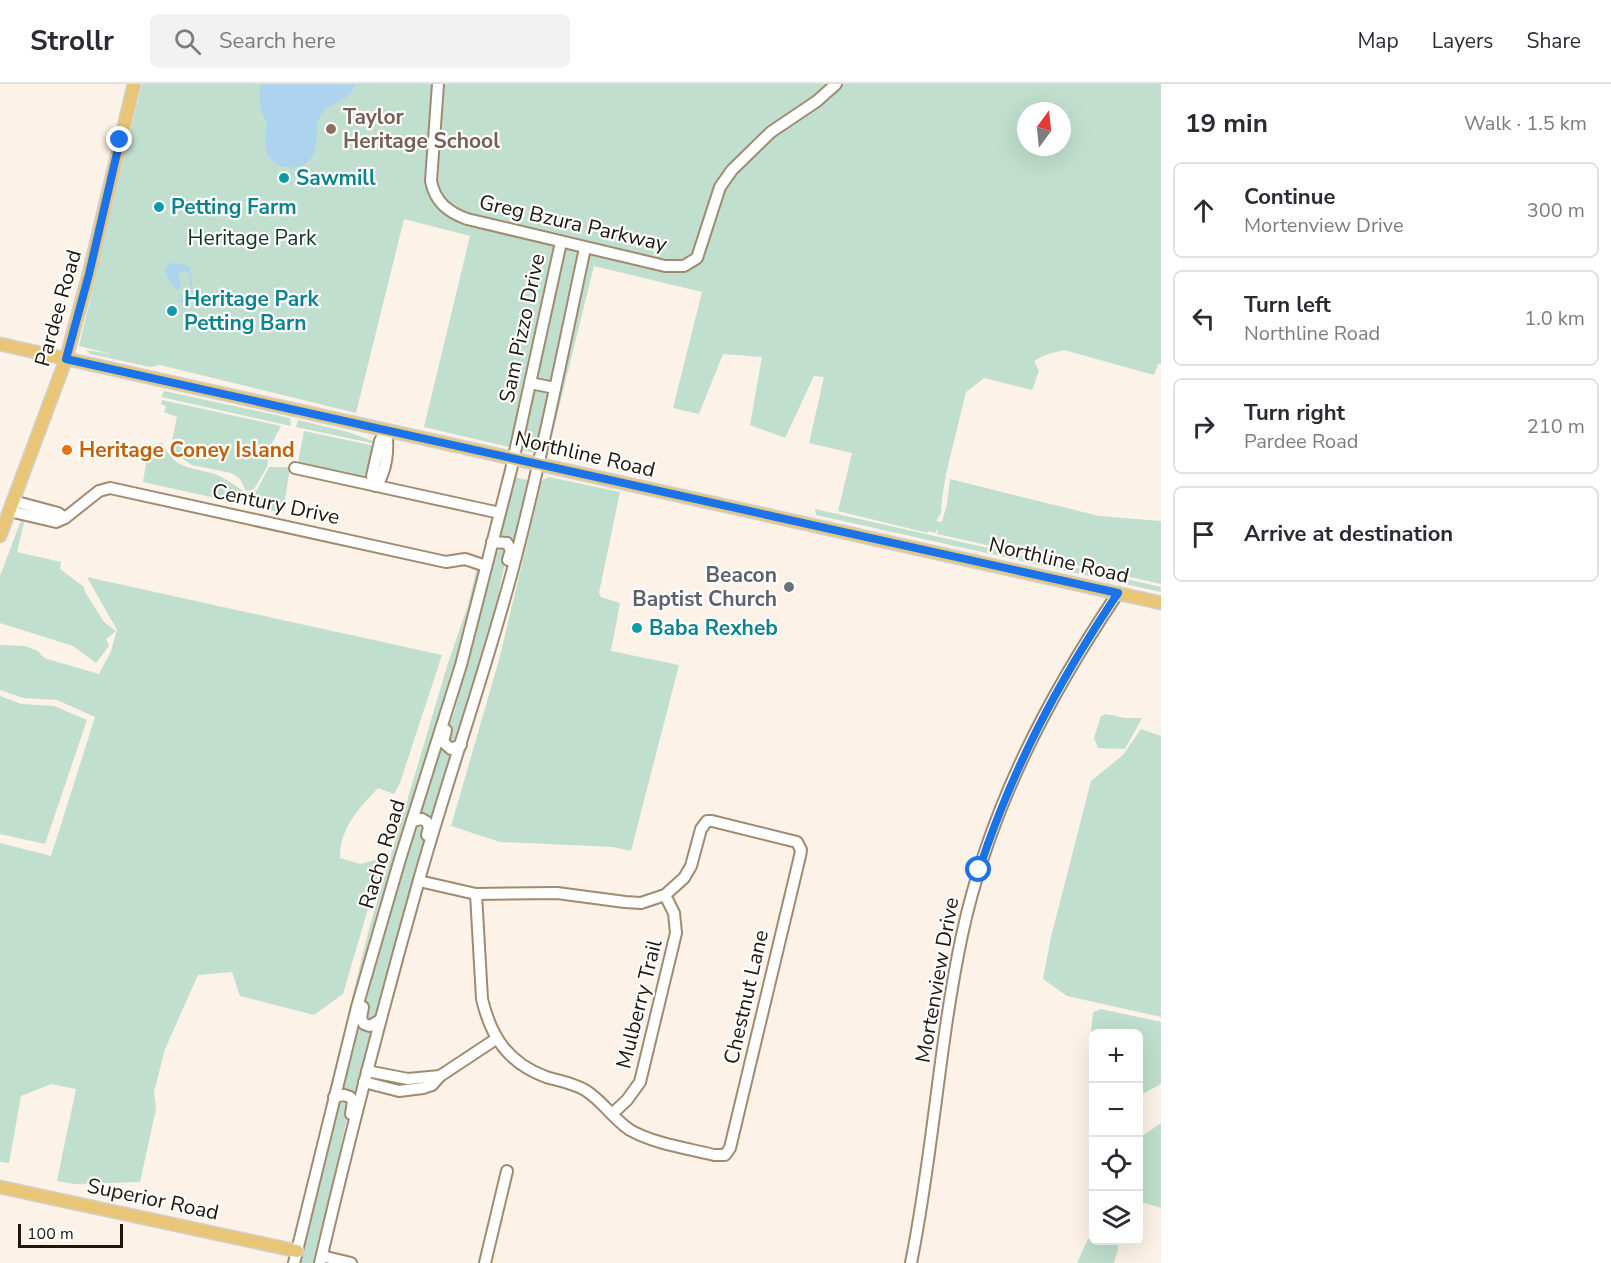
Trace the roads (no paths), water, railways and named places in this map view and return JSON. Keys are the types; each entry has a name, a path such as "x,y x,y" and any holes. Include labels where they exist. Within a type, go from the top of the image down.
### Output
{"main road":[{"name":"Pardee Road","path":"0,536 66,359 134,84"},
{"name":"Northline Road","path":"0,344 1161,603"},
{"name":"Superior Road","path":"0,1187 296,1257"}],"street":[{"name":"Greg Bzura Parkway","path":"438,84 431,171 433,189 439,201 450,212 467,219 665,266 684,266 697,258 720,187 732,170 771,132 817,101 836,84"},
{"name":"Sam Pizzo Drive","path":"514,458 561,242"},
{"path":"538,464 585,248"},
{"path":"530,383 555,388"},
{"path":"376,486 372,476 380,441 386,430"},
{"name":"Racho Road","path":"296,1257 334,1098 375,942 458,674 514,458"},
{"name":"Racho Road","path":"321,1259 380,1020 419,881 496,628 538,464"},
{"path":"295,468 500,513"},
{"name":"Century Drive","path":"11,506 58,513 65,518 99,491 110,488 446,562 465,559 486,566"},
{"path":"492,542 507,543 511,550 501,588 496,628"},
{"name":"Mortenview Drive","path":"911,1263 954,977 979,870 1001,806 1033,734 1072,663 1118,593"},
{"path":"458,674 454,706 443,742 451,749 461,745"},
{"path":"412,821 422,819 427,822 429,828 419,860 414,900"},
{"name":"Chestnut Lane","path":"612,1114 630,1129 648,1138 714,1155 725,1155 730,1148 800,856 800,846 793,840 712,820 707,821 701,829 691,866 678,884 665,895"},
{"path":"419,881 476,894 556,893 641,903 665,895"},
{"path":"476,894 482,999 485,1015 496,1039 526,1067 580,1087 595,1097 612,1114"},
{"name":"Mulberry Trail","path":"612,1114 627,1101 635,1090 645,1064 676,933 674,913 665,895"},
{"path":"375,942 371,980 361,1018 364,1024 370,1026 380,1020"},
{"path":"366,1076 392,1089 409,1091 432,1085 440,1076 496,1039"},
{"path":"366,1076 408,1079 440,1076"},
{"path":"408,1079 409,1091"},
{"path":"334,1098 344,1095 353,1101 345,1137 342,1173"},
{"path":"485,1263 507,1171"},
{"path":"321,1259 351,1263"}],"water":[{"path":"260,84 355,84 350,94 322,113 317,124 314,153 306,163 293,168 273,162 266,150 267,122 260,104"},
{"path":"171,263 190,267 193,293 181,303 177,301 189,290 189,273 182,271 179,273 180,288 178,290 166,274 166,268"}],"place":[{"name":"Taylor Heritage School","path":"331,129"},
{"name":"Sawmill","path":"284,178"},
{"name":"Petting Farm","path":"159,207"},
{"name":"Heritage Park Petting Barn","path":"172,311"},
{"name":"Heritage Coney Island","path":"67,450"},
{"name":"Beacon Baptist Church","path":"789,587"},
{"name":"Baba Rexheb","path":"637,628"}],"park label":[{"name":"Heritage Park","path":"252,238"}]}
